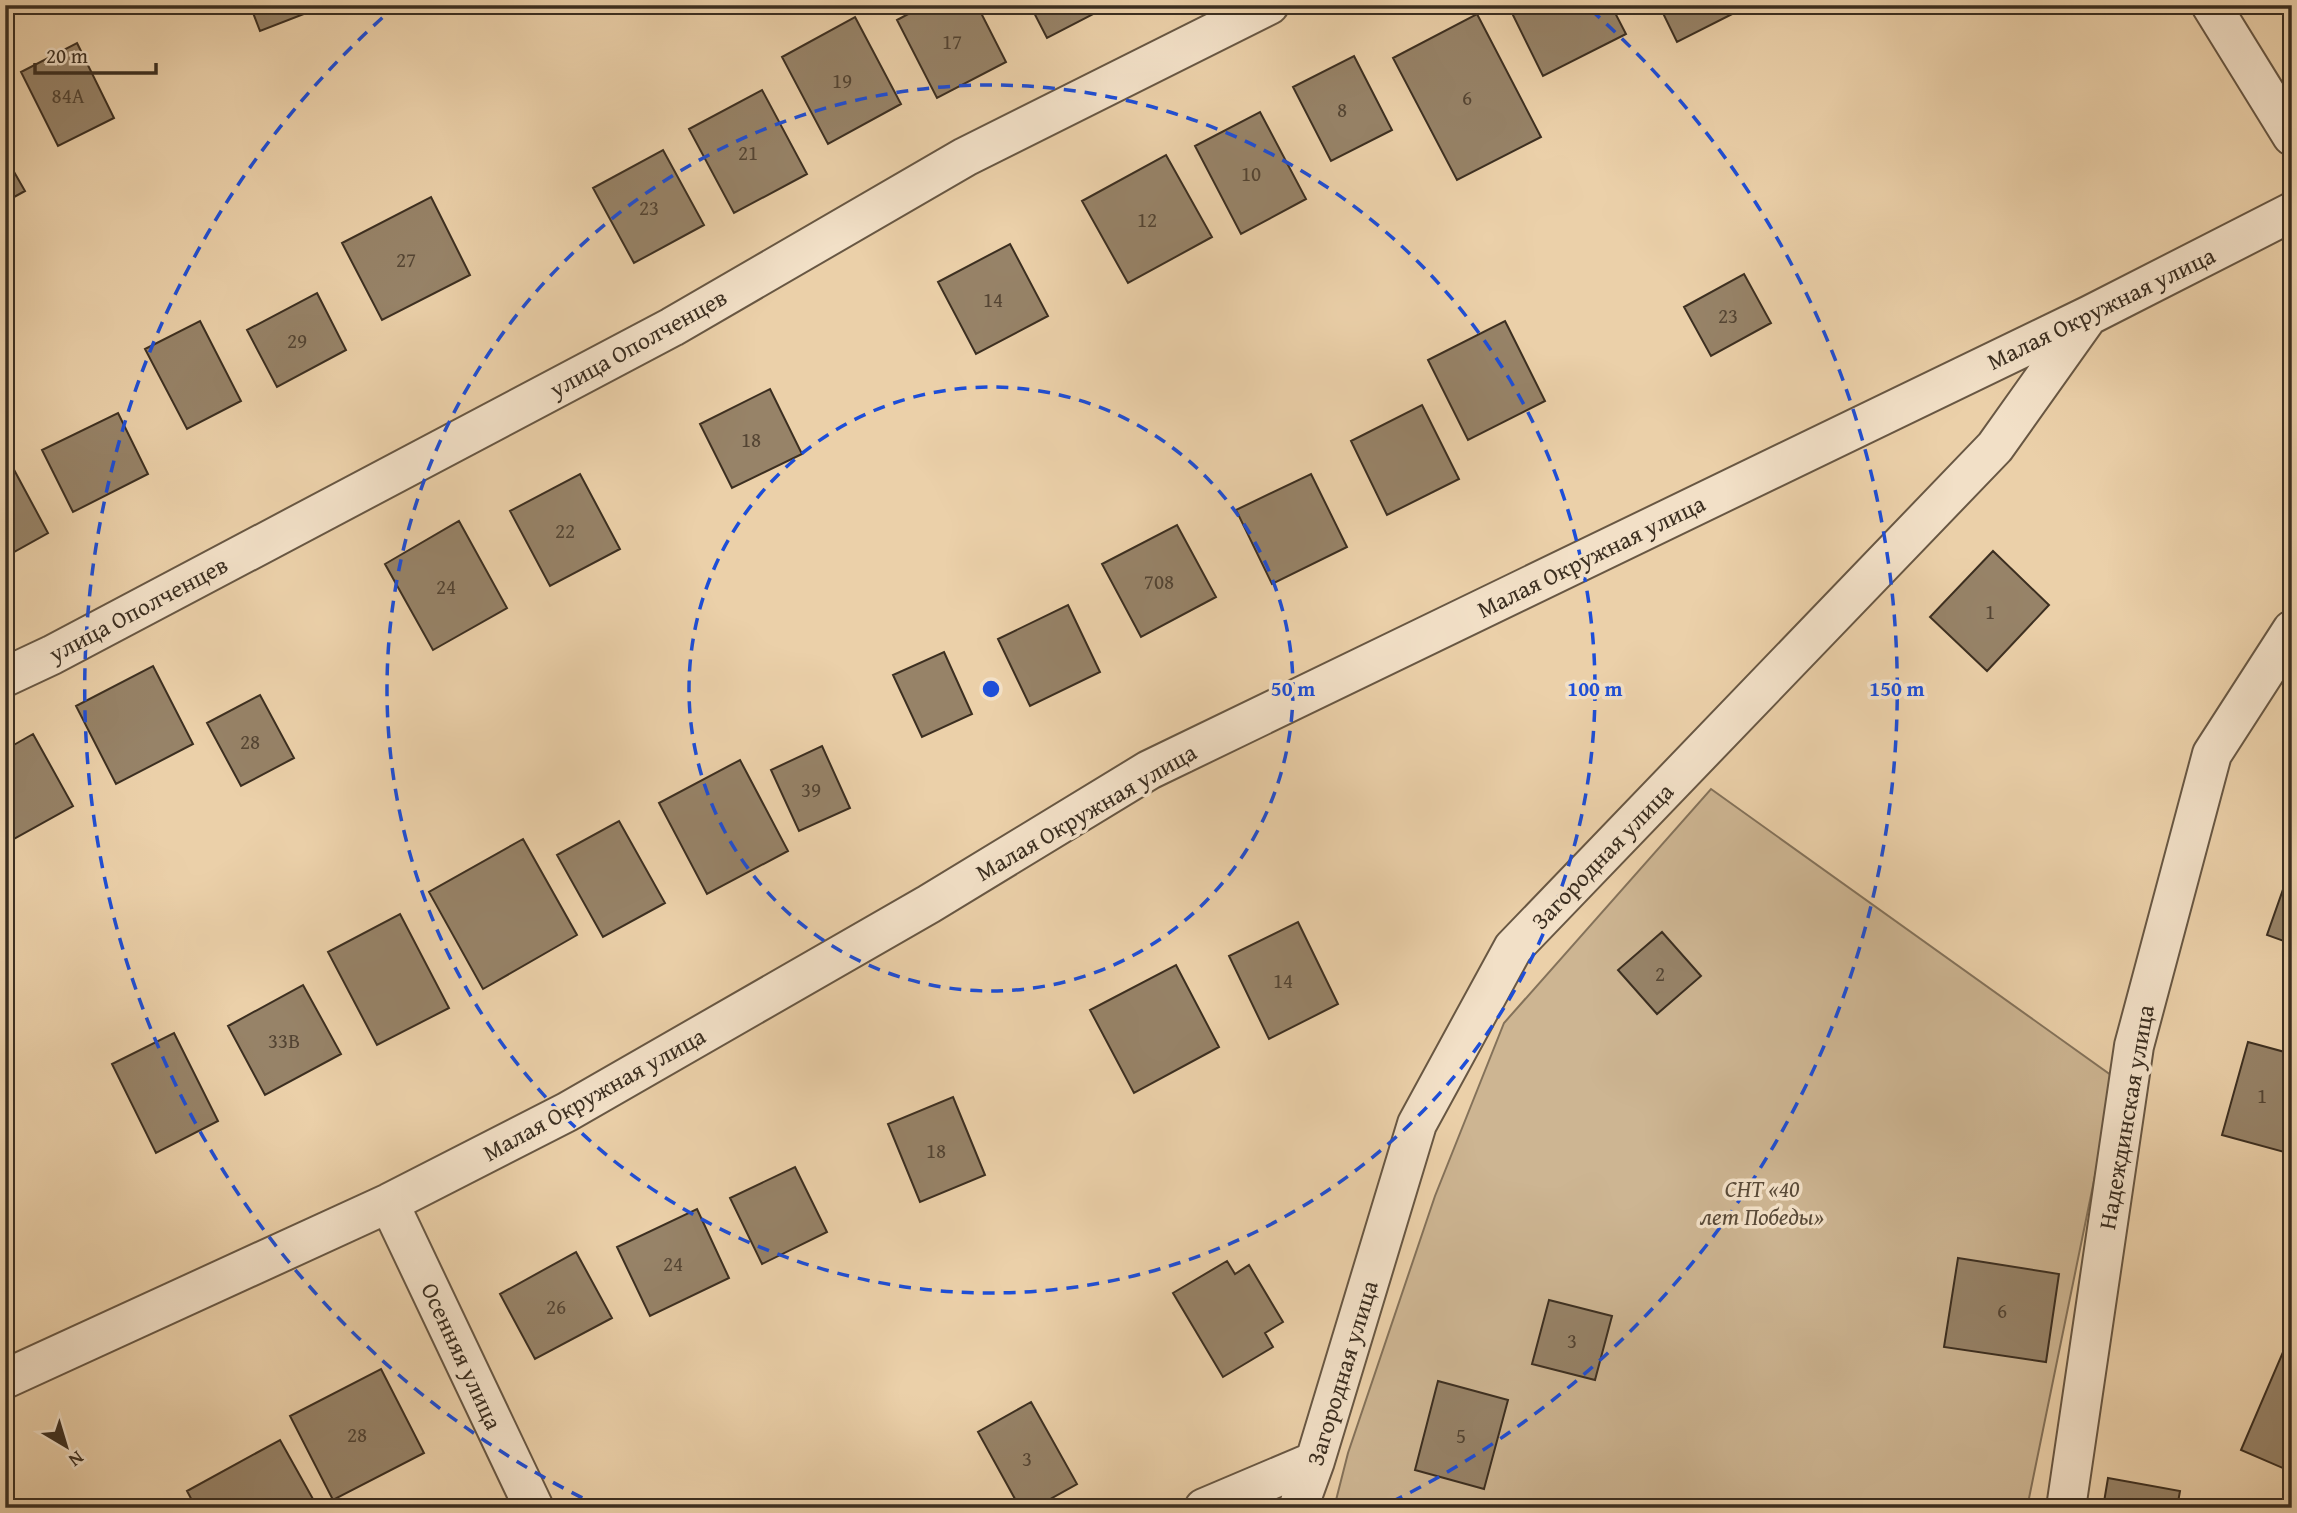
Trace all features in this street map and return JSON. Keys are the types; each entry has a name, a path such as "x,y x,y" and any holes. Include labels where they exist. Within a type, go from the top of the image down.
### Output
{"street":[{"name":"улица Ополченцев","path":"5,677 52,655 671,327 965,157 1269,5"},
{"path":"2211,5 2292,136"},
{"name":"Малая Окружная улица","path":"5,1379 389,1203 567,1112 929,904 1149,770 2090,315 2292,212"},
{"name":"Загородная улица","path":"1298,1508 1315,1461 1418,1124 1513,948 1995,447 2090,315"},
{"name":"Надеждинская улица","path":"2066,1508 2134,1046 2212,754 2292,630"},
{"name":"Осенняя улица","path":"389,1203 534,1508"},
{"path":"1205,1508 1315,1461"}],"green space":[{"name":"СНТ «40 лет Победы»","path":"1711,789 2115,1078 2027,1508 1334,1508 1348,1453 1435,1196 1504,1023"}],"building":[{"path":"250,5 327,5 260,31"},
{"path":"925,5 977,5 1006,62 937,98 897,20"},
{"path":"1030,5 1107,5 1107,7 1047,38"},
{"path":"1508,5 1611,5 1626,34 1543,76"},
{"path":"1659,5 1750,5 1677,42"},
{"path":"1477,14 1541,137 1457,180 1393,58"},
{"path":"855,17 901,104 828,144 782,57"},
{"path":"77,43 114,118 58,146 21,72"},
{"path":"1354,56 1392,130 1331,161 1293,87"},
{"path":"762,90 807,174 734,213 689,129"},
{"path":"1260,112 1306,199 1241,234 1195,146"},
{"path":"663,150 704,225 634,263 593,188"},
{"path":"1166,155 1212,237 1128,283 1082,201"},
{"path":"5,156 25,191 5,202"},
{"path":"431,197 470,275 382,320 342,243"},
{"path":"1010,244 1048,316 976,354 938,282"},
{"path":"1744,274 1771,323 1711,356 1684,307"},
{"path":"317,293 346,350 277,387 247,330"},
{"path":"200,321 241,401 187,429 145,349"},
{"path":"1505,321 1545,401 1468,440 1428,360"},
{"path":"770,389 802,454 732,488 700,424"},
{"path":"1422,405 1459,479 1387,515 1351,441"},
{"path":"118,413 148,474 73,512 42,450"},
{"path":"12,466 48,533 5,557 5,470"},
{"path":"580,474 620,549 550,586 510,511"},
{"path":"1311,474 1347,547 1272,584 1236,510"},
{"path":"459,521 507,608 433,650 385,564"},
{"path":"1177,525 1216,597 1141,637 1102,564"},
{"path":"1993,551 2049,605 1987,671 1930,617"},
{"path":"1068,605 1100,672 1030,706 998,639"},
{"path":"944,652 972,714 922,737 893,675"},
{"path":"153,666 193,744 116,784 76,706"},
{"path":"260,695 294,758 241,786 207,723"},
{"path":"33,734 73,806 10,841 5,831 5,750"},
{"path":"822,746 850,808 799,831 771,770"},
{"path":"740,760 788,851 707,894 659,803"},
{"path":"619,821 665,903 603,937 557,855"},
{"path":"523,839 577,935 483,989 429,892"},
{"path":"2292,864 2292,944 2267,935"},
{"path":"400,914 449,1008 377,1045 328,952"},
{"path":"1298,922 1338,1004 1269,1039 1229,956"},
{"path":"1662,932 1701,976 1657,1014 1618,970"},
{"path":"1176,965 1219,1047 1134,1093 1090,1010"},
{"path":"303,985 341,1054 265,1095 228,1026"},
{"path":"174,1033 218,1121 156,1153 112,1064"},
{"path":"2248,1042 2292,1054 2292,1154 2222,1135"},
{"path":"953,1097 985,1175 920,1202 888,1124"},
{"path":"795,1167 827,1232 762,1264 730,1198"},
{"path":"697,1209 729,1278 650,1316 617,1247"},
{"path":"576,1252 612,1318 535,1359 500,1294"},
{"path":"1958,1258 2059,1274 2046,1362 1944,1347"},
{"path":"1227,1261 1235,1274 1249,1265 1283,1322 1265,1333 1273,1347 1223,1377 1173,1293"},
{"path":"1549,1300 1612,1316 1595,1380 1532,1364"},
{"path":"2286,1345 2292,1348 2292,1472 2241,1450"},
{"path":"381,1369 424,1453 333,1500 290,1416"},
{"path":"1438,1381 1508,1400 1484,1489 1415,1470"},
{"path":"1031,1402 1077,1484 1034,1508 1020,1508 978,1432"},
{"path":"280,1440 318,1508 196,1508 187,1491"},
{"path":"2108,1478 2180,1491 2177,1508 2103,1508"}]}
